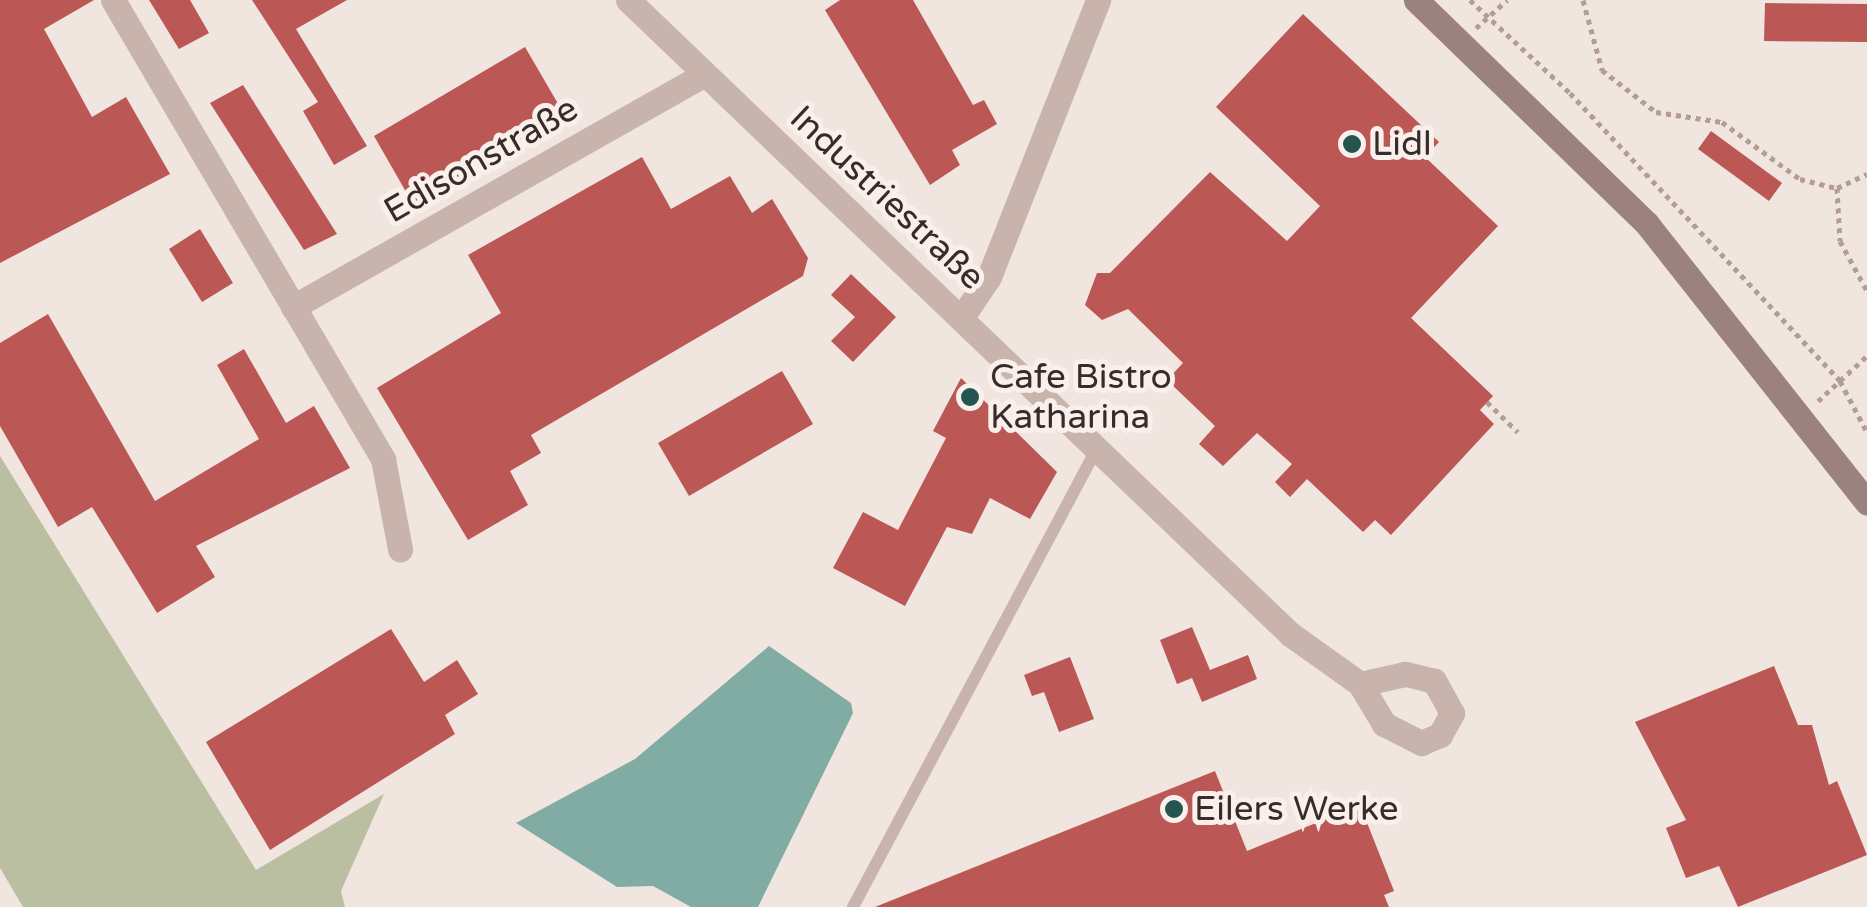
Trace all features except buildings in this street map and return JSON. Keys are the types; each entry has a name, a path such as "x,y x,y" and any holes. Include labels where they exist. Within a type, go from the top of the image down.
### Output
{"main road":[{"path":"1416,0 1647,224 1805,413 1867,503"}],"street":[{"path":"113,0 382,460 400,549"},
{"name":"Industriestraße","path":"628,0 1290,634 1360,684"},
{"path":"962,317 988,277 1098,0"},
{"name":"Edisonstraße","path":"294,307 704,74"}],"lane":[{"path":"853,907 1096,450"}],"path":[{"path":"1470,0 1570,92 1840,381 1867,432"},
{"path":"1460,42 1507,0"},
{"path":"1583,0 1592,54 1656,112 1722,122 1800,179 1837,188 1867,174"},
{"path":"1837,188 1840,242 1867,291"},
{"path":"1805,413 1867,356"},
{"path":"1487,402 1518,432"}],"green space":[{"path":"0,456 256,870 384,794 341,891 345,907 23,907 0,868"}],"water":[{"path":"769,646 851,703 853,713 758,907 691,907 653,886 617,887 516,823 635,759"}],"place":[{"name":"Lidl","path":"1352,144"},
{"name":"Cafe Bistro Katharina","path":"970,397"},
{"name":"Eilers Werke","path":"1174,809"}]}
